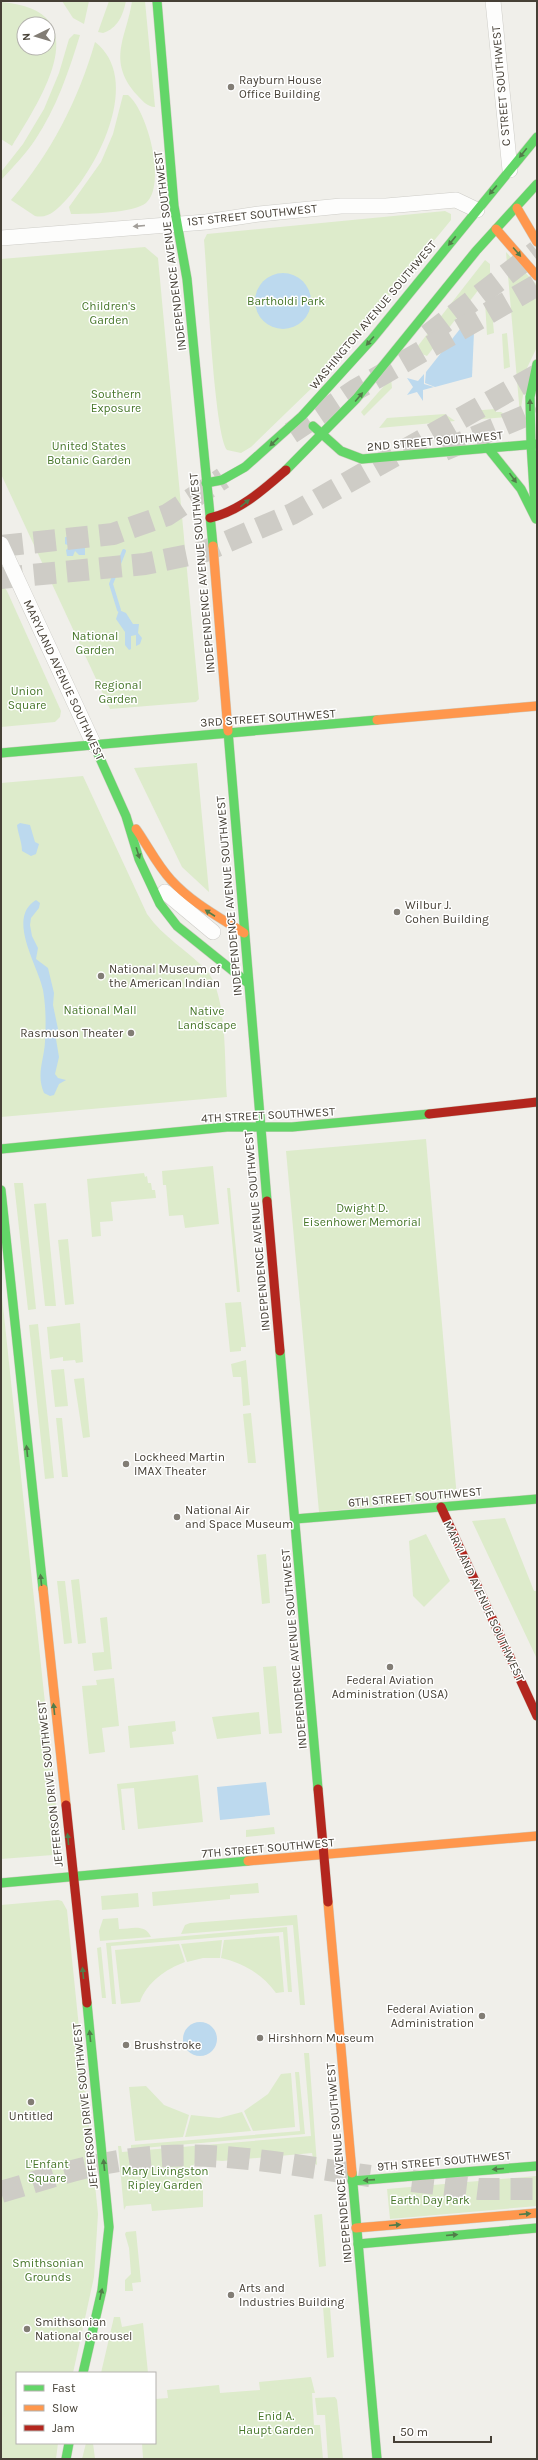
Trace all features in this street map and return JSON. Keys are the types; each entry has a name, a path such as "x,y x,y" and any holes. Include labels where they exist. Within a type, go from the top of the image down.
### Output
{"main road":[{"name":"INDEPENDENCE AVENUE SOUTHWEST","path":"157,1 178,224 187,279 210,518 260,1127 377,2459"},
{"name":"WASHINGTON AVENUE SOUTHWEST","path":"206,483 222,480 246,467 302,416 372,339 537,137"},
{"path":"510,170 517,208 537,242"},
{"path":"210,518 225,515 240,507 303,456 322,435 349,410 496,229 517,208 537,184"},
{"path":"477,210 496,229 537,276"},
{"path":"537,364 530,397 534,444 537,529"},
{"name":"2ND STREET SOUTHWEST","path":"302,416 346,456 362,459 534,444"},
{"path":"488,448 521,489 536,519"},
{"name":"3RD STREET SOUTHWEST","path":"1,753 537,706"},
{"name":"MARYLAND AVENUE SOUTHWEST","path":"94,745 126,816 139,859 160,904 168,916 216,959 248,983"},
{"name":"MARYLAND AVENUE SOUTHWEST","path":"126,816 162,868 182,892 244,933"},
{"name":"4TH STREET SOUTHWEST","path":"1,1149 227,1127 345,1123 537,1102"},
{"name":"JEFFERSON DRIVE SOUTHWEST","path":"1,1190 109,2224 105,2273 83,2372"},
{"name":"6TH STREET SOUTHWEST","path":"295,1520 537,1499"},
{"name":"MARYLAND AVENUE SOUTHWEST","path":"442,1507 537,1716"},
{"name":"7TH STREET SOUTHWEST","path":"1,1883 537,1836"},
{"name":"9TH STREET SOUTHWEST","path":"352,2181 537,2166"},
{"path":"356,2228 537,2213"},
{"path":"358,2244 537,2228"},
{"path":"66,2459 69,2444"}],"street":[{"name":"C STREET SOUTHWEST","path":"493,1 510,170"},
{"name":"1ST STREET SOUTHWEST","path":"1,238 231,220 258,214 337,206 386,206 456,200 477,210"},
{"name":"MARYLAND AVENUE SOUTHWEST","path":"1,544 94,745"},
{"path":"165,892 213,932"}],"green space":[{"path":"62,1 89,1 84,24 73,18"},
{"path":"109,1 126,1 121,16 116,24 108,31 103,33 98,32"},
{"path":"132,1 145,1 155,107 147,105 137,95 122,71 120,59 121,48"},
{"path":"1,2 31,8 42,16 16,16 16,56 55,56 48,81 37,104 12,146 1,139"},
{"path":"74,34 80,35 56,103 43,128 31,145 19,161 1,180 1,172 23,144 44,109 59,73 69,39"},
{"path":"95,42 109,58 115,78 115,100 110,122 102,145 91,167 78,185 66,200 49,215 40,217 35,216 11,200 39,164 62,126 80,85"},
{"path":"123,95 128,95 135,104 142,116 148,132 155,166 155,181 152,194 146,203 131,209 88,214 71,214 69,207 101,162 113,134"},
{"name":"Bartholdi Park","path":"445,211 451,214 451,220 319,381 251,447 241,453 227,450 222,437 215,385 204,240 207,234"},
{"name":"United States Botanic Garden","path":"145,247 158,258 199,699 196,702 110,709 1,474 1,259"},
{"path":"506,252 537,285 537,347 527,368 520,415"},
{"path":"485,260 490,264 490,275 427,356 414,351"},
{"path":"491,300 494,333 487,335 485,302"},
{"path":"507,333 510,367 504,369 502,334"},
{"path":"391,378 392,388 364,416 361,412"},
{"path":"495,409 496,412 501,412 507,417 471,420 458,412"},
{"path":"445,414 455,421 379,428 387,418"},
{"name":"Union Square","path":"1,583 7,591 61,711 60,717 55,722 1,727"},
{"path":"197,763 209,892 182,867 134,768"},
{"name":"National Mall","path":"83,776 147,914 160,930 206,970 213,981 222,1012 227,1097 1,1117 1,783"},
{"name":"Dwight D. Eisenhower Memorial","path":"426,1139 457,1498 319,1512 286,1151"},
{"path":"213,1166 219,1224 185,1228 183,1215 169,1216 166,1185 163,1185 162,1171"},
{"path":"144,1173 145,1177 147,1176 148,1183 151,1183 152,1190 155,1190 156,1198 111,1202 113,1221 100,1222 101,1236 92,1237 87,1179"},
{"path":"14,1183 23,1183 36,1309 28,1310"},
{"path":"227,1188 230,1188 240,1292 237,1292"},
{"path":"46,1203 56,1306 45,1306 34,1204"},
{"path":"68,1239 74,1304 65,1305 58,1240"},
{"path":"1,1287 60,1845 57,1853 53,1855 1,1859"},
{"path":"241,1302 246,1347 241,1347 241,1351 230,1352 225,1303"},
{"path":"80,1323 83,1362 76,1363 75,1360 63,1361 63,1357 50,1359 47,1327"},
{"path":"38,1324 54,1478 45,1479 29,1325"},
{"path":"246,1360 250,1405 243,1406 241,1377 233,1377 231,1364"},
{"path":"64,1369 68,1406 55,1407 51,1370"},
{"path":"84,1378 90,1437 83,1438 74,1379"},
{"path":"251,1413 256,1463 248,1463 243,1414"},
{"path":"56,1418 62,1418 68,1477 62,1477"},
{"path":"505,1518 534,1591 537,1591 537,1659 472,1521"},
{"path":"426,1534 450,1581 424,1607 413,1596 409,1541"},
{"path":"266,1554 270,1603 262,1604 257,1555"},
{"path":"79,1579 86,1643 78,1644 71,1580"},
{"path":"57,1581 65,1581 72,1643 64,1644"},
{"path":"107,1617 112,1669 94,1671 92,1653 104,1652 100,1618"},
{"path":"276,1666 282,1733 269,1734 263,1667"},
{"path":"114,1678 119,1726 102,1728 105,1752 89,1754 82,1686 97,1685 96,1680"},
{"path":"259,1712 261,1734 217,1739 212,1717"},
{"path":"175,1721 176,1731 172,1732 174,1744 130,1748 128,1726"},
{"path":"198,1775 203,1822 138,1829 134,1788 121,1789 125,1830 122,1830 117,1784"},
{"path":"274,1827 275,1834 246,1837 246,1830"},
{"path":"258,1883 259,1893 230,1895 230,1899 153,1906 152,1892"},
{"path":"138,1893 139,1907 102,1910 101,1896"},
{"name":"L'Enfant Square","path":"58,1900 62,1901 67,1910 98,2214 94,2277 73,2372 16,2372 16,2444 58,2444 56,2459 1,2459 1,1905"},
{"path":"297,1915 305,2005 300,2005 293,1925 181,1934 185,1925 190,1923"},
{"path":"118,1918 119,1929 141,1928 151,1937 100,1941 99,1931 103,1919"},
{"path":"287,1927 292,1992 288,1992 283,1932 111,1946 116,2004 112,2004 106,1943"},
{"path":"279,1936 284,1992 276,1993 259,1975 237,1963 221,1958 224,1940"},
{"path":"222,1940 220,1958 203,1958 187,1962 181,1944"},
{"path":"179,1944 185,1962 164,1972 152,1982 147,1988 140,2002 121,2004 115,1950"},
{"path":"101,1947 106,1998 102,1998 97,1948"},
{"name":"Mary Livingston Ripley Garden","path":"304,2053 309,2053 317,2165 314,2163 312,2153 222,2161 198,2159 192,2167 203,2182 203,2207 152,2211 151,2204 126,2206 124,2210 118,2146 121,2146 122,2152 311,2136"},
{"path":"295,2072 299,2072 305,2134 131,2149 131,2145 300,2131"},
{"path":"291,2073 295,2127 253,2131 244,2111 268,2094 281,2074"},
{"path":"146,2086 164,2105 189,2115 183,2137 135,2141 129,2087"},
{"path":"242,2112 251,2131 185,2137 191,2115 219,2118"},
{"name":"Earth Day Park","path":"537,2176 537,2206 390,2219 387,2189"},
{"path":"322,2214 326,2266 319,2267 314,2215"},
{"path":"136,2231 141,2282 132,2283 133,2291 125,2291 125,2280 131,2274 129,2248 125,2234 126,2232"},
{"path":"323,2307 330,2307 334,2357 327,2358"},
{"path":"114,2317 120,2317 122,2327 143,2323 148,2372 101,2372"},
{"name":"Enid A. Haupt Garden","path":"311,2377 315,2393 312,2393 314,2425 320,2425 323,2459 138,2459 143,2458 142,2444 156,2444 156,2399 168,2398 167,2390 219,2385 220,2393 260,2390 259,2382"},
{"path":"335,2397 337,2400 343,2459 328,2459 325,2415 317,2415 315,2398"},
{"path":"86,2444 93,2444 95,2459 82,2459"}],"water":[{"path":"278,273 288,273 303,281 309,290 311,301 309,312 303,321 288,329 278,329 267,324 260,317 255,306 255,296 260,285 267,278"},
{"path":"475,310 472,377 435,387 425,383 426,372"},
{"path":"424,374 424,384 434,387 423,390 423,401 417,392 407,395 413,387 407,378 418,381"},
{"path":"77,536 84,536 84,542 80,546 85,548 85,555 79,555 75,551 73,556 67,556 66,550 70,546 65,544 65,537 71,537 75,541"},
{"path":"119,610 126,613 133,624 139,624 138,633 142,638 140,644 136,646 136,635 131,636 131,649 129,650 125,645 125,632 116,619"},
{"path":"20,823 30,825 35,842 39,844 36,854 31,856 22,851 17,825"},
{"path":"36,900 40,903 39,908 31,918 30,925 32,936 38,948 36,959 48,968 54,993 53,1005 58,1029 56,1039 59,1057 55,1074 58,1078 66,1080 59,1084 54,1095 50,1096 44,1093 41,1080 46,1029 43,990 26,942 24,930 24,918 27,908"},
{"path":"266,1782 270,1815 220,1820 217,1787"},
{"path":"197,2022 203,2022 207,2023 214,2029 217,2039 216,2046 210,2053 203,2056 197,2056 193,2055 186,2049 183,2042 183,2036 184,2032 190,2025"}],"waterway":[{"path":"119,610 111,584 124,551"}],"tunnel":[{"path":"428,335 537,251"},
{"path":"291,433 357,389 537,285"},
{"path":"1,578 145,564 203,552 292,514 537,375"},
{"path":"444,450 537,411"},
{"path":"1,546 113,534 167,515 223,478"},
{"path":"1,2192 93,2166 125,2160 187,2155 248,2159 370,2176"},
{"path":"412,2181 479,2189 537,2189"}],"traffic: fast":[{"path":"157,1 174,206 187,279 213,546"},
{"path":"206,483 222,480 245,467 302,416 372,339 537,137"},
{"path":"286,470 356,399 476,251 537,184"},
{"path":"531,444 530,397 537,364"},
{"path":"313,426 341,451 362,459 537,444"},
{"path":"531,444 535,507"},
{"path":"488,448 521,489 536,519"},
{"path":"1,753 377,720"},
{"path":"228,731 267,1201"},
{"path":"94,745 126,816 139,859 160,904 177,926 248,983"},
{"path":"1,1149 227,1127 292,1127 429,1114"},
{"path":"1,1190 43,1589"},
{"path":"280,1351 318,1789"},
{"path":"295,1519 537,1499"},
{"path":"1,1883 248,1861"},
{"path":"83,2372 102,2290 109,2227 87,2003"},
{"path":"352,2181 537,2166"},
{"path":"352,2173 377,2459"},
{"path":"358,2244 537,2228"},
{"path":"66,2459 69,2444"}],"traffic: slow":[{"path":"517,208 537,242"},
{"path":"496,229 537,276"},
{"path":"213,546 228,731"},
{"path":"377,720 537,706"},
{"path":"136,829 161,868 179,888 206,909 244,933"},
{"path":"43,1589 66,1805"},
{"path":"248,1861 537,1836"},
{"path":"328,1902 352,2173"},
{"path":"356,2228 537,2213"}],"traffic: jam":[{"path":"210,518 221,515 251,499 286,470"},
{"path":"429,1114 537,1102"},
{"path":"267,1201 280,1351"},
{"path":"441,1507 537,1716"},
{"path":"318,1789 328,1902"},
{"path":"66,1805 87,2003"}],"place":[{"name":"Rayburn House Office Building","path":"231,87"},
{"name":"Wilbur J. Cohen Building","path":"397,912"},
{"name":"National Museum of the American Indian","path":"101,976"},
{"name":"Rasmuson Theater","path":"131,1033"},
{"name":"Lockheed Martin IMAX Theater","path":"126,1464"},
{"name":"National Air and Space Museum","path":"177,1517"},
{"name":"Federal Aviation Administration (USA)","path":"390,1667"},
{"name":"Federal Aviation Administration","path":"482,2016"},
{"name":"Hirshhorn Museum","path":"260,2038"},
{"name":"Brushstroke","path":"126,2045"},
{"name":"Untitled","path":"31,2102"},
{"name":"Arts and Industries Building","path":"231,2295"},
{"name":"Smithsonian National Carousel","path":"27,2329"}],"park label":[{"name":"Children's Garden","path":"109,313"},
{"name":"Southern Exposure","path":"116,401"},
{"name":"National Garden","path":"95,643"},
{"name":"Regional Garden","path":"118,692"},
{"name":"Native Landscape","path":"207,1018"},
{"name":"Smithsonian Grounds","path":"48,2270"}]}
